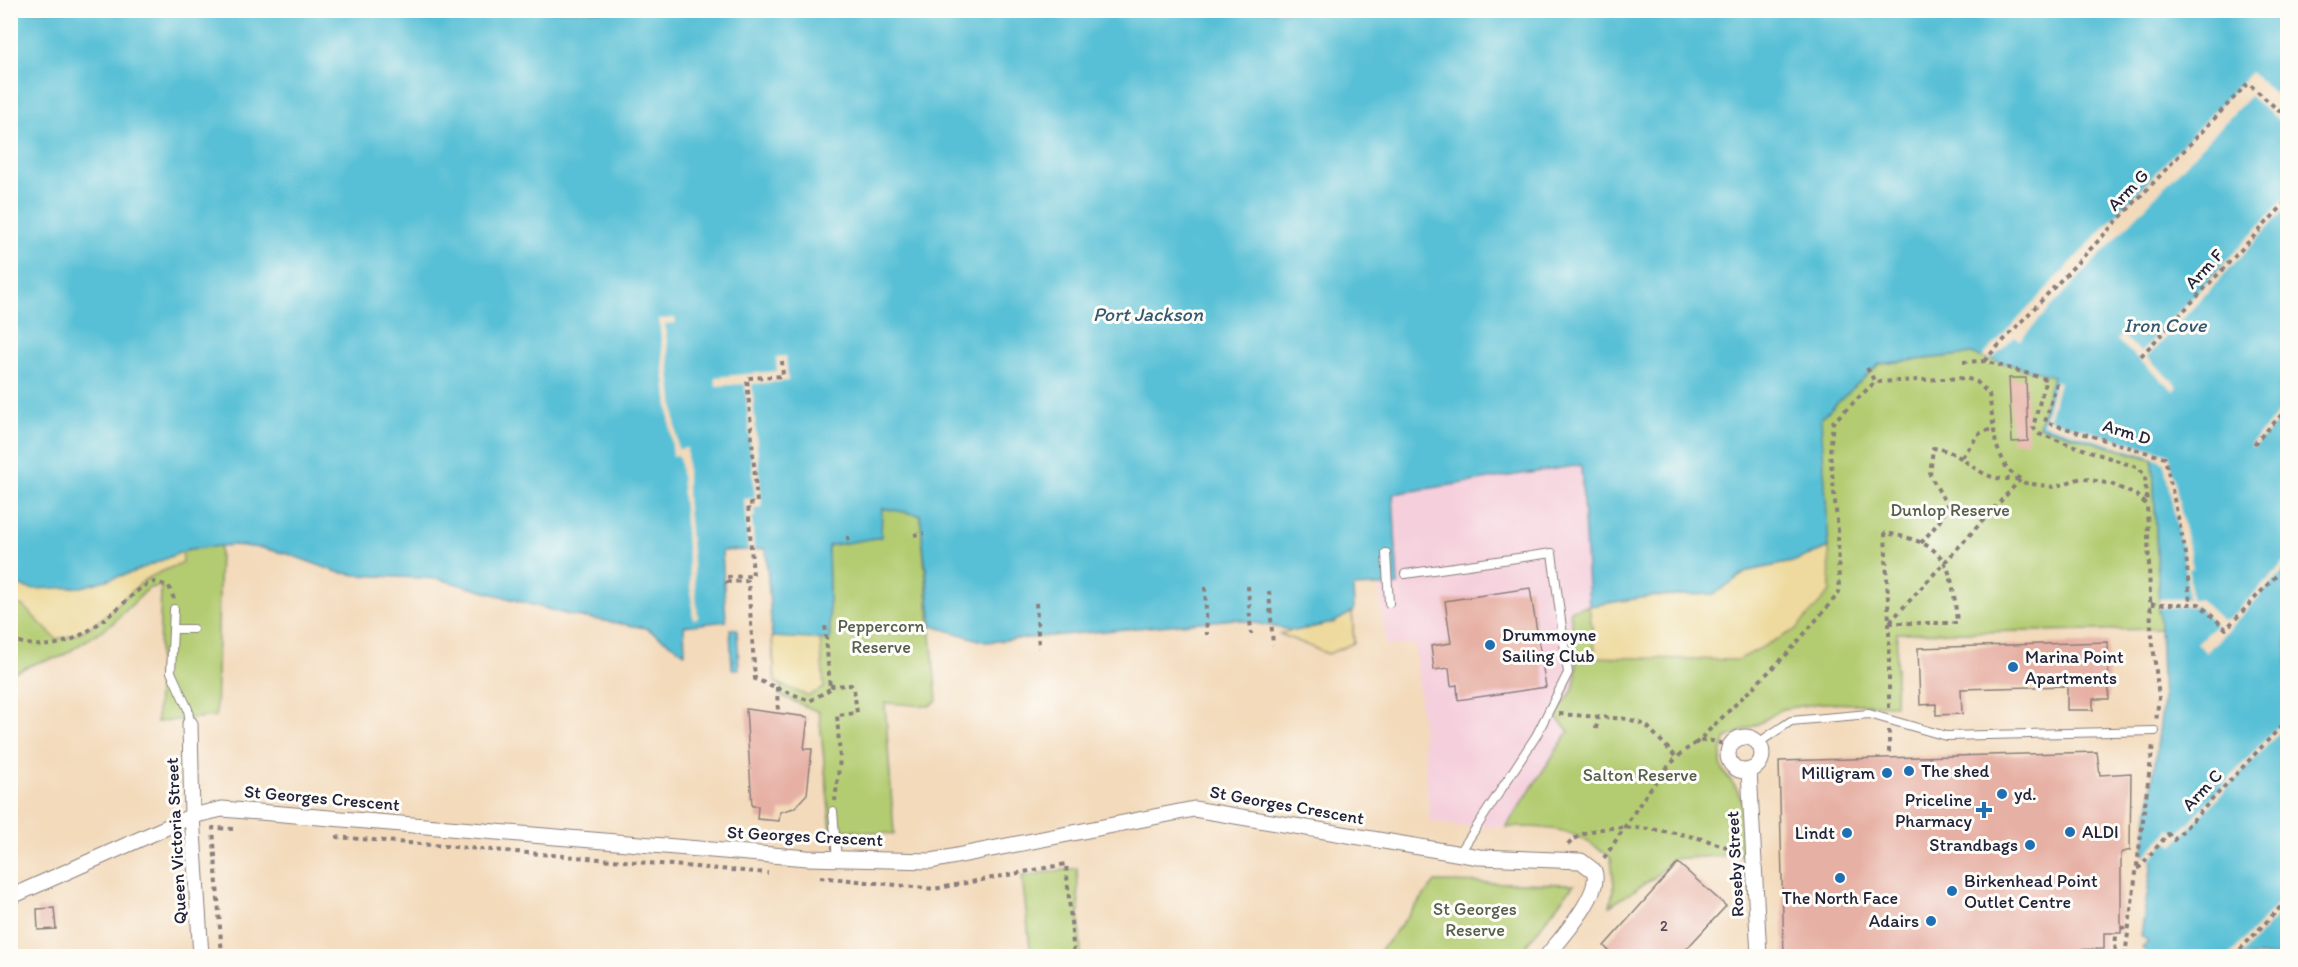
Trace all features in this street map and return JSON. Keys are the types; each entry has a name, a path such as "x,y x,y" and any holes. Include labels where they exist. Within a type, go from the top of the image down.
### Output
{"street":[{"name":"Queen Victoria Street","path":"190,724 192,816 201,957"},
{"path":"1749,770 1743,771 1733,765 1729,756 1730,747 1742,737 1758,742"},
{"name":"Roseby Street","path":"1758,742 1762,759 1749,770 1759,957"},
{"name":"St Georges Crescent","path":"10,897 192,816 222,809 837,860 931,861 1194,809 1460,854 1581,861 1596,876"},
{"path":"1547,957 1590,897 1596,876"}],"lane":[{"path":"1386,553 1389,603"},
{"path":"1405,574 1552,553 1568,673 1549,713 1460,854"},
{"path":"174,609 171,672 188,709 190,724"},
{"path":"173,629 193,629"},
{"path":"1758,742 1791,721 1869,714 1946,736 2155,731"},
{"path":"833,811 837,860"}],"path":[{"name":"Arm G","path":"1984,361 2248,83 2288,119"},
{"name":"Arm F","path":"2141,356 2288,200"},
{"path":"782,361 783,376 747,378 757,503 748,504 753,576 727,577 727,582 748,581 755,679 810,701 830,689 825,623"},
{"path":"1963,362 1984,361 2046,379 2033,427 2039,434 2139,468 2145,476 2151,627 2158,698 2125,957"},
{"path":"1867,368 1875,382"},
{"path":"1596,876 1666,770 1788,653 1839,593 1838,531 1830,453 1833,422 1875,382 1956,377 1977,382 1989,393 1996,445 2007,469 2025,483 2054,487 2081,478 2111,484 2136,495 2147,505"},
{"name":"Arm D","path":"2057,383 2045,422 2165,458 2187,564 2190,602"},
{"path":"2254,444 2288,408"},
{"path":"1962,457 1979,434 1994,428"},
{"path":"1921,543 1939,522 1948,507 1930,475 1933,448 1949,450 1983,473 2000,480 2021,480"},
{"path":"1889,623 2021,480"},
{"path":"914,535 924,533"},
{"path":"1889,623 1957,622 1953,578 1941,556 1906,536 1885,533 1889,623 1889,757"},
{"path":"848,536 848,545"},
{"path":"2151,604 2190,602 2199,604 2226,629 2288,563"},
{"path":"10,639 46,647 71,641 111,614 142,588 154,582 169,586 173,593 174,609"},
{"path":"1248,586 1251,634"},
{"path":"1205,587 1208,635"},
{"path":"1269,591 1273,645"},
{"path":"1036,603 1039,648"},
{"path":"830,686 851,685 854,689 856,713 837,715 840,759 833,811"},
{"path":"777,687 778,713"},
{"path":"1549,713 1628,719 1646,725 1678,759"},
{"path":"1596,729 1598,717"},
{"name":"Arm C","path":"2138,869 2168,834 2174,840 2288,719"},
{"path":"1695,744 1709,740 1730,747"},
{"path":"213,828 222,957"},
{"path":"1556,860 1574,838 1591,831 1625,829 1670,832 1702,839 1728,849 1754,848"},
{"path":"1066,864 1074,957"},
{"path":"2234,957 2288,899"},
{"path":"2121,928 2128,928"},
{"path":"2075,957 2115,954 2115,933"}],"shaded area":[{"path":"1581,464 1589,606 1570,611 1577,669 1573,690 1555,716 1569,731 1506,827 1459,826 1430,822 1415,644 1386,646 1379,587 1398,584 1393,494"}],"green space":[{"name":"Dunlop Reserve","path":"1971,354 2054,376 2039,426 2153,459 2160,629 1897,633 1895,705 1821,703 1782,709 1758,724 1726,738 1722,751 1722,768 1735,786 1742,802 1744,854 1672,859 1655,877 1610,906 1614,885 1611,858 1585,840 1562,831 1537,827 1506,827 1569,731 1555,716 1573,690 1577,669 1570,610 1589,606 1596,657 1830,592 1820,418 1879,364"},
{"name":"Peppercorn Reserve","path":"881,508 920,514 937,701 929,706 885,703 894,834 831,829 819,712 779,695 782,686 775,682 772,637 830,639 828,545 880,537"},
{"path":"220,545 216,716 157,722 161,586 149,588 113,623 61,657 36,663 11,674 10,584 131,573 189,549"},
{"path":"1077,868 1081,956 1031,956 1022,876"},
{"name":"St Georges Reserve","path":"1435,882 1574,884 1518,956 1376,956"}],"sand":[{"path":"179,491 183,562 145,580 93,625 70,636 56,639 22,605 11,606 11,565"},
{"path":"1829,547 1830,592 1795,630 1738,660 1596,657 1589,606 1653,596 1714,594 1748,571 1792,562"},
{"path":"1352,610 1354,643 1328,654 1280,634"},
{"path":"772,637 820,639 824,688 808,696 775,682"}],"water":[{"name":"Port Jackson","path":"10,11 2287,11 2287,956 2150,956 2142,948 2148,942 2141,936 2152,862 2143,854 2163,701 2153,459 2039,426 2053,376 1971,354 1879,364 1821,418 1829,547 1792,562 1748,571 1714,594 1653,596 1589,606 1581,465 1393,494 1398,585 1353,587 1354,611 1333,623 1295,631 1235,619 986,642 932,626 920,515 882,508 881,537 828,546 830,640 772,637 766,549 722,551 726,621 684,626 685,653 646,628 569,615 439,579 337,572 288,554 233,545 189,549 131,573 82,587 31,589 11,584"},
{"path":"730,629 737,629 739,669 732,669"}],"pier":[{"path":"2251,72 2287,105 2287,127 2250,96 2020,340 2015,337 1992,359 1982,357"},
{"path":"2287,196 2287,207 2147,357 2178,386 2174,391 2117,340 2121,335 2141,352"},
{"path":"675,318 676,323 665,324 678,449 687,448 687,498 698,618 693,619 680,461 678,455 673,456 659,319"},
{"path":"786,356 788,381 752,384 762,507 754,508 755,517 752,517 754,550 748,550 744,499 755,498 745,384 716,386 715,377 777,371 776,357"},
{"path":"2055,381 2059,382 2049,419 2169,454 2193,568 2189,569 2191,599 2200,599 2222,620 2228,620 2287,560 2287,567 2206,653 2197,643 2216,625 2197,606 2159,608 2159,599 2188,599 2186,570 2164,464 2158,459 2043,424"},
{"path":"2287,404 2287,412 2253,448 2250,444"},
{"path":"2287,716 2287,724 2173,846 2167,841 2148,862 2143,858 2170,829 2178,834"},
{"path":"2287,894 2287,905 2240,956 2229,956"}],"building":[{"path":"2009,378 2026,378 2028,441 2012,442"},
{"name":"Drummoyne Sailing Club","path":"1530,588 1546,687 1458,700 1457,685 1451,686 1449,668 1434,670 1431,646 1451,643 1445,601"},
{"name":"Marina Point Apartments","path":"2108,642 2109,699 2093,699 2093,710 2067,710 2067,686 1961,689 1962,714 1936,715 1936,704 1920,705 1918,648"},
{"path":"746,709 808,717 804,749 812,749 807,794 794,808 780,812 779,821 757,819 758,806 752,806"},
{"name":"Birkenhead Point Outlet Centre","path":"2097,752 2100,775 2131,773 2130,850 2121,853 2121,933 2104,933 2104,949 2067,950 2068,957 1784,957 1779,761"},
{"path":"1678,863 1726,906 1679,957 1615,957 1604,946"},
{"path":"54,908 56,929 38,930 37,909"}],"place":[{"name":"Drummoyne Sailing Club","path":"1490,645"},
{"name":"Marina Point Apartments","path":"2013,667"},
{"name":"The shed","path":"1909,771"},
{"name":"Milligram","path":"1887,773"},
{"name":"yd.","path":"2002,794"},
{"name":"Priceline Pharmacy","path":"1984,810"},
{"name":"ALDI","path":"2070,832"},
{"name":"Lindt","path":"1847,833"},
{"name":"Strandbags","path":"2030,845"},
{"name":"The North Face","path":"1840,878"},
{"name":"Birkenhead Point Outlet Centre","path":"1952,891"},
{"name":"Adairs","path":"1931,921"}],"water label":[{"name":"Iron Cove","path":"2165,325"}],"park label":[{"name":"Salton Reserve","path":"1640,775"}]}
